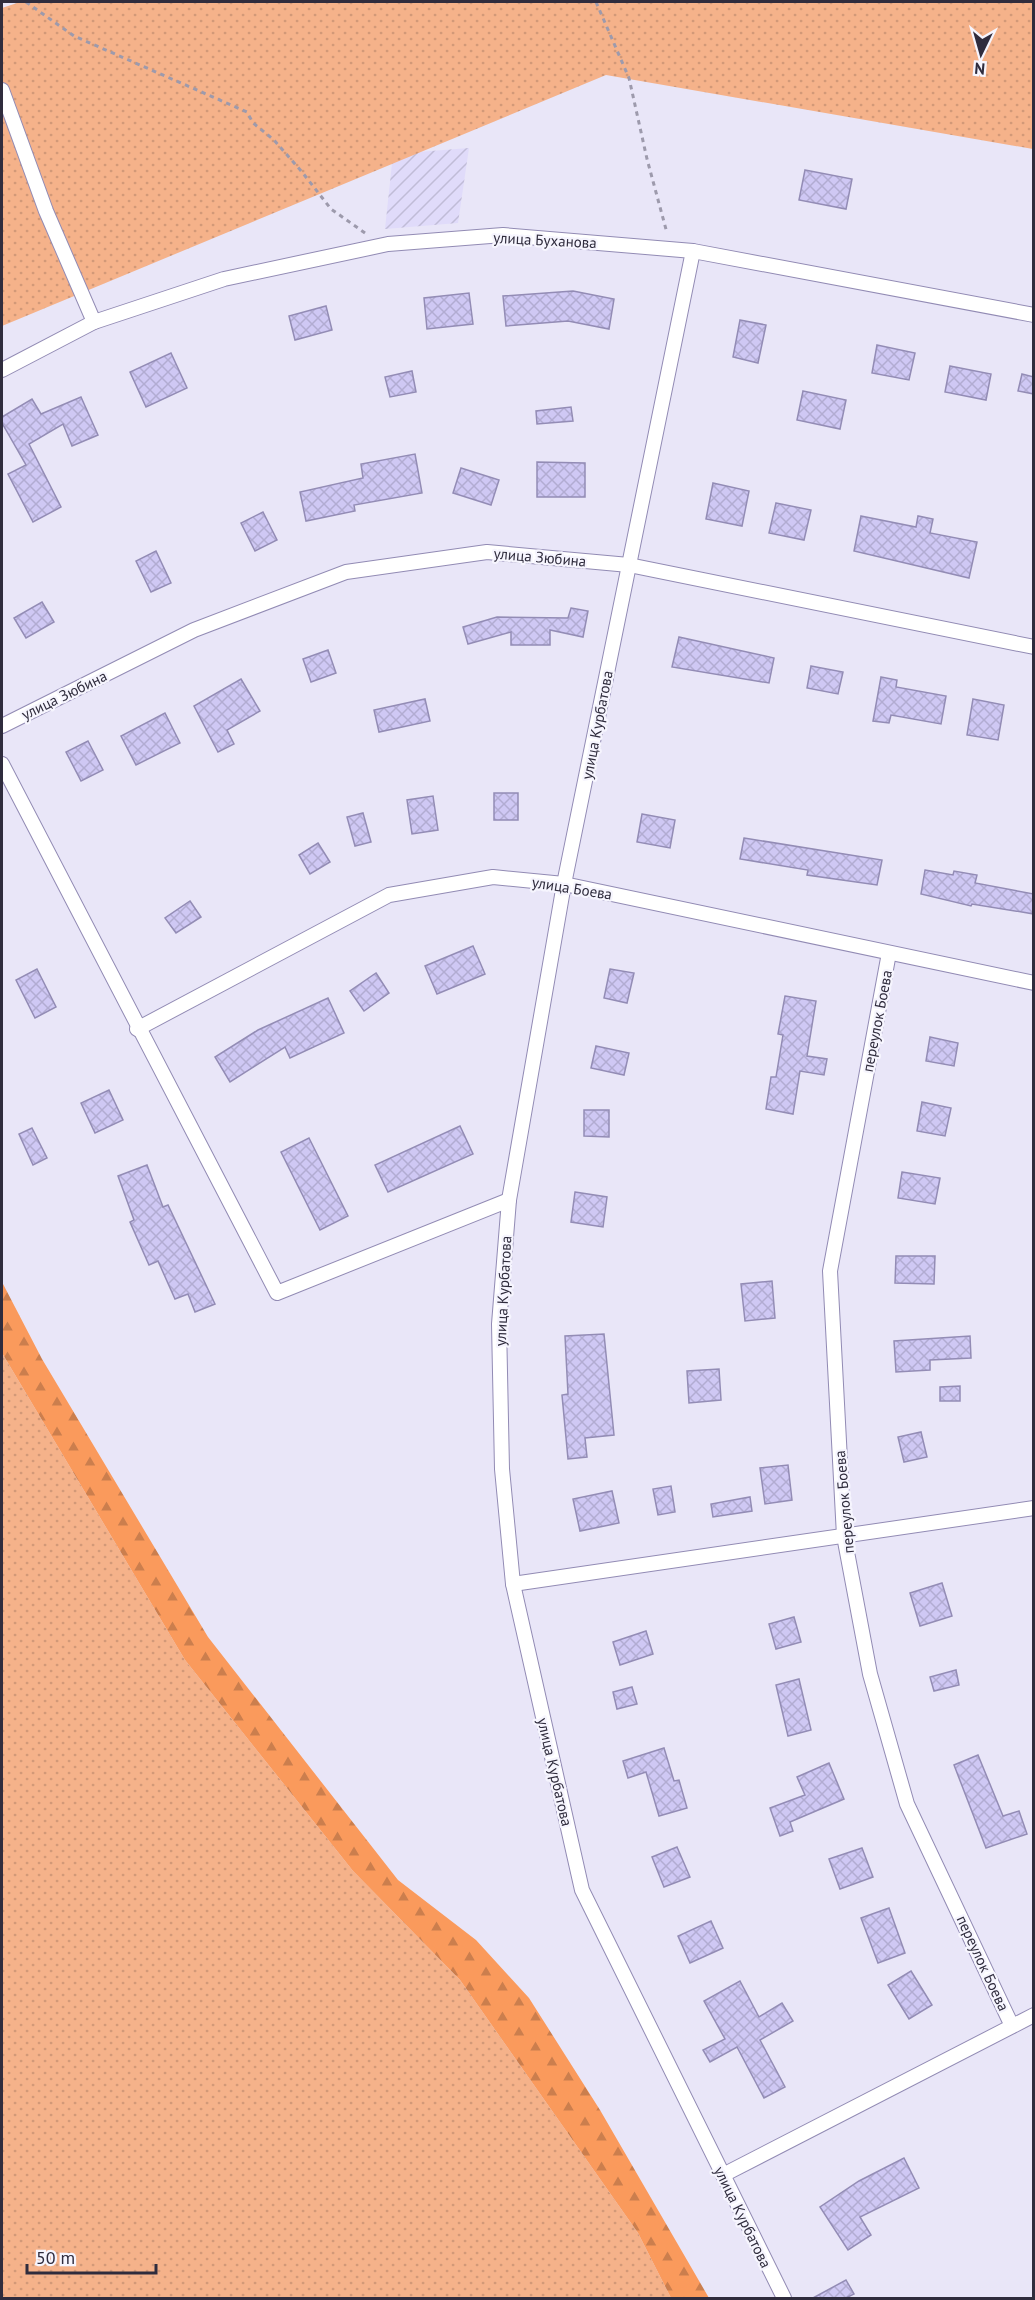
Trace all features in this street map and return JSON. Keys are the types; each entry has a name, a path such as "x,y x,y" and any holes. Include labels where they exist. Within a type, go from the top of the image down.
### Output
{"street":[{"path":"2,90 46,211 94,322"},
{"name":"улица Буханова","path":"2,370 94,322 224,279 388,244 503,235 693,251 1034,315"},
{"name":"улица Курбатова","path":"693,251 564,884 509,1200 499,1324 502,1468 513,1584 582,1890 784,2298"},
{"name":"улица Зюбина","path":"2,726 194,630 346,572 487,552 629,565 1034,647"},
{"path":"2,764 277,1293 509,1200"},
{"name":"улица Боева","path":"138,1029 389,895 493,877 564,884 1034,983"},
{"name":"переулок Боева","path":"889,953 830,1271 844,1536 870,1674 907,1804 1012,2026"},
{"path":"513,1584 1034,1508"},
{"path":"723,2175 1034,2015"}],"path":[{"path":"27,2 74,36 247,112 253,123 274,141 303,172 331,209 367,234 388,244"},
{"path":"596,2 629,78 647,159 672,249"}],"shaded area":[{"path":"20,2 1033,2 1033,149 606,75 2,326 2,8"},
{"path":"469,148 458,223 385,229 393,154"},
{"path":"2,1353 185,1660 353,1871 460,1980 638,2233 671,2298 2,2298"}],"green space":[{"path":"2,1282 42,1359 208,1637 398,1880 476,1940 529,1998 600,2110 709,2298 671,2298 638,2233 460,1980 353,1871 185,1660 2,1353"}],"building":[{"path":"805,170 852,179 846,209 799,200"},
{"path":"573,291 614,299 609,329 568,321 506,326 503,296"},
{"path":"469,293 473,324 427,329 424,298"},
{"path":"326,306 332,330 295,340 289,316"},
{"path":"740,320 766,325 758,363 733,357"},
{"path":"877,345 915,353 909,380 872,373"},
{"path":"171,353 187,388 146,407 130,372"},
{"path":"950,366 991,374 986,400 945,392"},
{"path":"412,371 416,392 390,397 385,377"},
{"path":"1022,374 1034,377 1034,394 1018,391"},
{"path":"803,391 846,400 840,429 797,420"},
{"path":"81,397 98,435 72,446 63,424 29,444 61,507 33,522 8,474 26,465 2,423 2,417 32,399 41,414"},
{"path":"571,407 573,421 537,424 536,411"},
{"path":"415,454 422,493 354,505 355,511 306,521 300,492 363,478 361,464"},
{"path":"537,462 585,463 585,497 537,497"},
{"path":"461,468 499,480 491,505 453,493"},
{"path":"713,483 749,491 742,526 706,519"},
{"path":"776,503 811,510 804,540 769,533"},
{"path":"263,512 277,540 255,551 241,523"},
{"path":"861,516 916,527 918,516 933,519 930,533 977,542 969,578 854,551"},
{"path":"156,551 171,583 151,592 136,561"},
{"path":"42,602 54,622 26,638 14,618"},
{"path":"571,608 588,611 583,637 550,630 550,645 511,645 511,632 468,644 463,627 497,617 568,618"},
{"path":"679,637 774,658 769,683 672,667"},
{"path":"328,650 336,673 311,682 303,659"},
{"path":"811,666 843,672 838,694 807,688"},
{"path":"881,677 897,680 896,687 946,696 941,724 891,715 889,723 873,721"},
{"path":"241,679 260,711 227,730 234,744 218,752 194,706"},
{"path":"425,699 430,721 379,732 374,710"},
{"path":"973,699 1004,705 998,740 967,735"},
{"path":"165,713 180,743 136,765 121,736"},
{"path":"88,741 103,770 81,781 66,752"},
{"path":"494,793 518,793 518,820 494,820"},
{"path":"433,796 438,830 412,834 407,800"},
{"path":"363,813 371,842 355,846 347,817"},
{"path":"642,814 675,820 670,848 637,842"},
{"path":"744,838 882,860 877,885 807,875 808,870 740,859"},
{"path":"318,843 330,862 310,874 299,855"},
{"path":"925,870 953,875 954,871 977,875 975,883 1034,894 1034,914 972,904 971,906 921,894"},
{"path":"190,901 201,917 176,933 165,918"},
{"path":"473,946 485,974 437,994 425,966"},
{"path":"37,969 56,1007 35,1018 16,980"},
{"path":"610,969 634,973 627,1003 604,998"},
{"path":"376,973 389,993 364,1011 350,991"},
{"path":"785,996 816,1001 807,1056 827,1059 824,1075 800,1071 793,1114 766,1109 771,1077 776,1077 783,1035 778,1034"},
{"path":"328,998 344,1033 290,1058 285,1047 230,1082 215,1057 258,1030"},
{"path":"930,1037 958,1043 954,1066 926,1061"},
{"path":"596,1046 629,1053 624,1075 591,1068"},
{"path":"109,1090 123,1120 95,1133 81,1103"},
{"path":"922,1102 951,1108 945,1136 917,1131"},
{"path":"584,1110 609,1110 609,1137 584,1136"},
{"path":"460,1126 473,1154 388,1192 375,1165"},
{"path":"32,1128 47,1158 33,1165 19,1134"},
{"path":"309,1138 348,1216 320,1230 281,1152"},
{"path":"147,1165 163,1207 168,1205 215,1304 195,1312 188,1294 175,1299 158,1261 149,1265 130,1222 134,1220 118,1176"},
{"path":"902,1172 940,1178 935,1204 898,1198"},
{"path":"575,1192 607,1197 603,1227 571,1222"},
{"path":"896,1256 935,1256 934,1284 895,1283"},
{"path":"772,1281 775,1318 745,1321 741,1284"},
{"path":"604,1334 614,1435 585,1438 587,1457 568,1459 562,1395 568,1394 565,1336"},
{"path":"970,1336 971,1358 930,1360 930,1370 896,1372 894,1341"},
{"path":"719,1369 721,1400 689,1403 687,1371"},
{"path":"960,1386 960,1401 940,1401 940,1387"},
{"path":"921,1432 927,1457 904,1462 898,1437"},
{"path":"788,1465 792,1500 765,1504 760,1468"},
{"path":"671,1486 675,1512 658,1515 653,1489"},
{"path":"612,1491 619,1523 580,1531 573,1499"},
{"path":"750,1497 752,1511 713,1517 711,1504"},
{"path":"942,1583 952,1616 920,1626 910,1593"},
{"path":"794,1617 801,1642 776,1649 769,1624"},
{"path":"646,1631 653,1654 620,1665 613,1642"},
{"path":"956,1670 959,1685 934,1691 930,1677"},
{"path":"799,1679 811,1730 788,1736 776,1685"},
{"path":"632,1687 637,1704 617,1709 613,1692"},
{"path":"664,1748 674,1781 679,1780 687,1808 659,1816 646,1772 628,1778 623,1761"},
{"path":"978,1755 1003,1816 1019,1811 1027,1834 986,1848 954,1765"},
{"path":"829,1763 844,1799 790,1822 793,1831 780,1836 770,1808 805,1795 797,1777"},
{"path":"677,1847 690,1877 664,1887 652,1857"},
{"path":"862,1848 873,1877 840,1889 829,1859"},
{"path":"889,1908 905,1953 878,1963 861,1918"},
{"path":"711,1921 723,1948 690,1963 678,1936"},
{"path":"911,1971 932,2005 909,2019 888,1985"},
{"path":"740,1981 759,2017 782,2003 793,2021 760,2040 785,2087 764,2098 737,2047 710,2062 703,2050 725,2039 704,2001"},
{"path":"904,2158 919,2188 860,2217 871,2235 848,2250 820,2207 859,2181"},
{"path":"846,2280 854,2294 846,2298 813,2298"}]}
